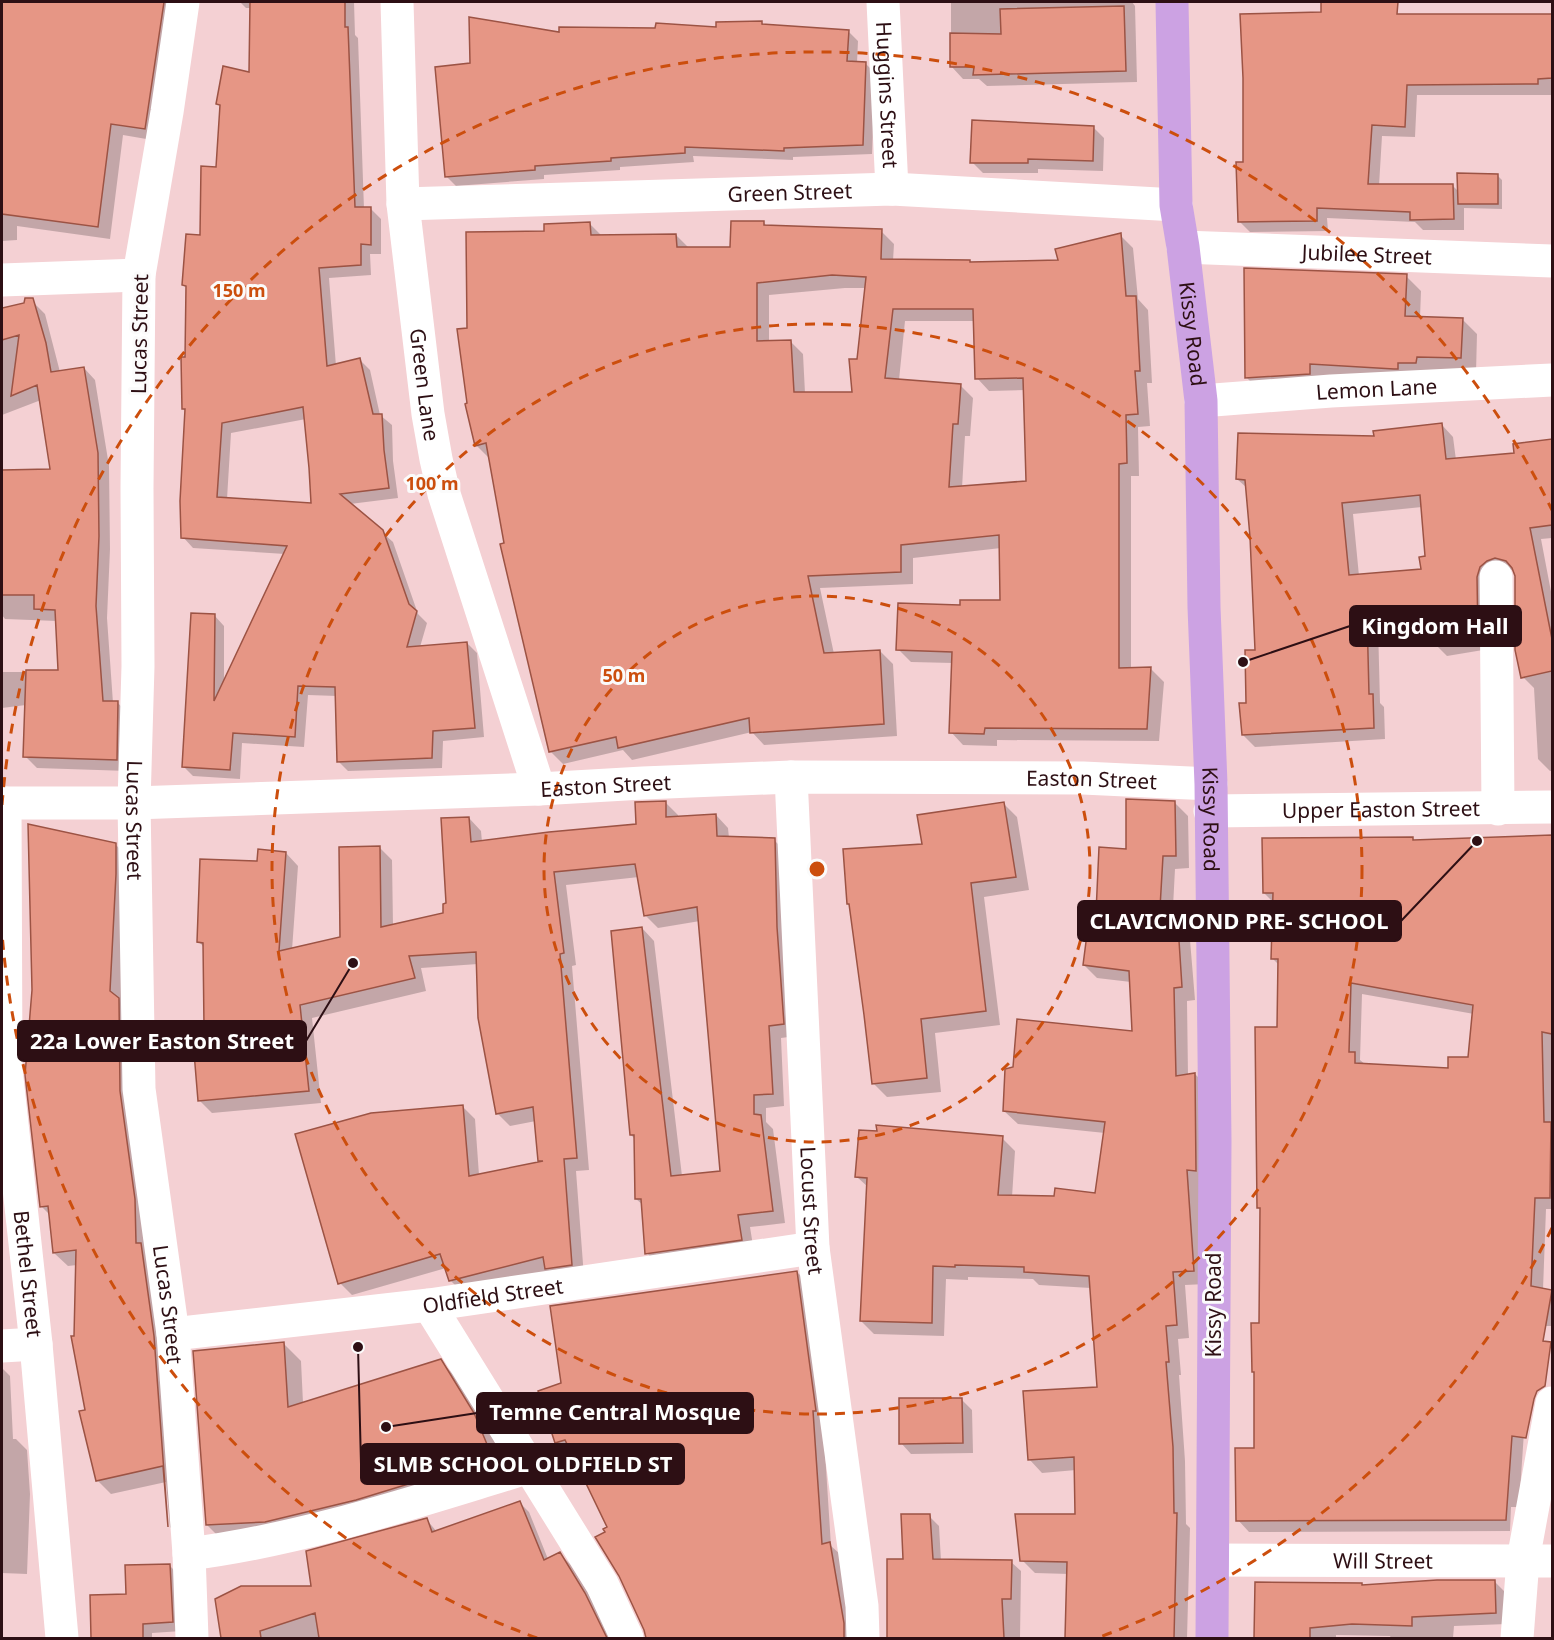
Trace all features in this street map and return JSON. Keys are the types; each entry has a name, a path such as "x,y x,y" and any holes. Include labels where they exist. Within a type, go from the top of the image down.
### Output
{"main road":[{"name":"Kissy Road","path":"1172,2 1176,205 1201,401 1215,1141 1212,1638"}],"street":[{"name":"Lucas Street","path":"183,2 139,275 138,666 134,803 139,1089 173,1334 189,1554 192,1638"},
{"name":"Green Lane","path":"397,2 402,204 428,414 436,459 444,494 539,789"},
{"name":"Huggins Street","path":"883,2 892,189"},
{"name":"Green Street","path":"402,204 892,189 1176,205"},
{"name":"Jubilee Street","path":"1183,247 1552,261"},
{"path":"2,280 139,275"},
{"name":"Lemon Lane","path":"1201,401 1331,391 1552,380"},
{"path":"1496,576 1498,809"},
{"name":"Easton Street","path":"3,803 134,803 539,789 791,777 1083,778 1210,798"},
{"name":"Locust Street","path":"791,777 813,1248 862,1606 863,1638"},
{"name":"Upper Easton Street","path":"1210,798 1498,809 1552,807"},
{"name":"Bethel Street","path":"3,803 4,1069 36,1344 62,1638"},
{"name":"Oldfield Street","path":"173,1334 429,1305 813,1248"},
{"path":"429,1305 602,1584 627,1638"},
{"path":"2,1346 36,1344"},
{"path":"1517,1638 1538,1560 1552,1403"},
{"path":"189,1554 282,1539 358,1519 530,1467"},
{"name":"Will Street","path":"1213,1560 1538,1560"}],"building":[{"path":"2,2 164,2 145,129 111,124 98,227 2,214"},
{"path":"250,2 345,2 355,207 371,207 371,245 361,244 361,265 319,268 327,366 360,358 373,414 382,414 389,488 340,494 383,530 409,604 417,611 407,647 467,642 475,728 433,731 432,758 337,762 335,687 298,686 295,737 233,733 230,770 182,767 191,613 215,614 214,701 287,546 181,538 180,501 185,409 182,409 181,357 185,357 186,286 182,285 186,234 200,235 201,166 216,167 220,105 216,104 223,66 249,72","holes":["303,407 311,503 217,497 222,423"]},
{"path":"1321,2 1398,2 1397,14 1552,14 1552,78 1538,79 1538,84 1407,85 1405,127 1372,125 1368,184 1453,184 1454,219 1410,220 1410,212 1317,208 1317,221 1238,222 1236,162 1243,162 1240,14 1321,12"},
{"path":"1124,6 1126,71 973,75 974,67 950,67 950,33 1001,34 1000,9"},
{"path":"469,17 559,32 559,27 655,28 656,23 716,27 716,22 762,21 762,24 849,30 847,61 866,62 863,145 784,148 784,151 685,147 685,153 611,158 611,161 535,166 535,170 445,177 435,67 470,63"},
{"path":"972,120 1094,126 1093,161 1028,159 1028,163 970,163"},
{"path":"1457,173 1498,174 1498,204 1458,204"},
{"path":"731,221 764,221 764,225 882,229 881,259 970,260 970,262 1058,260 1055,249 1121,233 1126,296 1136,296 1140,371 1135,371 1138,414 1126,415 1127,463 1119,464 1119,668 1151,667 1147,729 985,728 984,734 949,733 952,652 896,650 898,603 960,605 960,600 1000,600 999,535 901,545 901,572 808,576 824,653 880,650 884,724 750,733 749,718 618,748 616,737 549,752 500,544 504,543 486,443 475,446 465,404 467,403 457,329 467,328 466,232 544,231 544,224 590,222 591,235 676,234 677,247 730,247","holes":["832,275 866,277 857,359 849,359 852,392 794,392 791,340 757,341 757,283","893,309 973,309 975,379 1023,378 1026,481 949,487 953,424 958,424 961,384 885,378"]},
{"path":"1244,268 1407,274 1405,316 1463,318 1461,358 1417,357 1416,363 1398,363 1398,369 1310,364 1310,374 1245,378"},
{"path":"25,298 33,298 46,343 51,372 84,367 98,453 99,536 96,606 103,701 118,701 117,760 23,757 26,670 58,670 55,610 34,609 34,595 2,595 2,470 50,469 37,385 11,396 19,335 2,340 2,308 24,303"},
{"path":"1442,423 1446,459 1514,453 1513,444 1552,439 1552,525 1530,528 1552,639 1552,671 1521,678 1515,650 1515,576 1506,561 1495,558 1480,567 1477,577 1478,637 1434,645 1428,607 1367,614 1369,694 1373,694 1374,728 1242,735 1239,703 1246,703 1245,650 1255,650 1245,480 1236,479 1238,433 1374,436 1373,431","holes":["1420,495 1425,556 1419,557 1421,569 1349,575 1342,503"]},
{"path":"1126,799 1175,801 1176,856 1163,856 1159,925 1178,925 1182,987 1174,988 1176,1076 1195,1073 1196,1171 1187,1170 1194,1271 1173,1272 1177,1325 1166,1326 1169,1362 1166,1362 1173,1447 1174,1513 1177,1513 1174,1638 1065,1638 1067,1562 1020,1561 1015,1514 1075,1514 1074,1457 1028,1460 1023,1391 1097,1387 1089,1276 1024,1272 1024,1267 933,1266 932,1323 860,1321 867,1178 855,1177 859,1130 877,1131 876,1125 1003,1136 998,1195 1054,1196 1055,1188 1095,1193 1105,1122 1003,1111 1005,1069 1013,1067 1017,1019 1132,1031 1129,971 1083,965 1087,934 1095,935 1099,847 1126,849"},
{"path":"666,801 666,817 716,814 717,836 775,838 777,927 784,1024 769,1026 773,1094 754,1095 754,1114 761,1115 773,1211 738,1215 742,1240 645,1254 641,1199 635,1199 634,1135 630,1135 611,931 642,927 671,1176 720,1171 697,907 644,916 635,864 554,872 564,953 560,954 577,1158 564,1159 572,1265 545,1269 543,1257 449,1281 440,1254 338,1284 295,1134 371,1113 463,1105 469,1176 543,1161 538,1161 533,1107 496,1114 478,1018 476,952 409,956 415,978 300,1005 309,1091 198,1101 192,1028 204,1027 203,943 197,942 200,859 257,861 258,849 286,852 279,951 340,937 339,847 380,846 381,927 443,913 443,904 446,903 441,818 469,817 471,842 636,824 635,802"},
{"path":"1004,802 1016,877 971,883 986,1011 921,1019 927,1078 872,1084 849,904 847,904 843,849 922,844 917,815"},
{"path":"28,824 116,843 110,991 119,998 120,1091 135,1199 136,1243 141,1243 154,1336 168,1527 163,1466 96,1481 79,1411 85,1410 71,1336 74,1336 76,1250 53,1253 48,1206 40,1207 25,1075 32,990"},
{"path":"1552,835 1552,1034 1542,1032 1544,1122 1551,1122 1550,1198 1535,1198 1531,1286 1552,1290 1543,1341 1551,1342 1545,1386 1537,1391 1534,1399 1526,1438 1512,1436 1506,1520 1236,1521 1235,1448 1254,1448 1254,1372 1252,1372 1251,1323 1259,1323 1260,1208 1257,1208 1255,1027 1277,1027 1278,959 1271,959 1273,893 1263,893 1262,838 1413,837 1413,840","holes":["1351,983 1473,1005 1468,1057 1448,1057 1448,1068 1355,1063 1355,1052 1349,1052"]},
{"path":"797,1271 816,1411 813,1411 822,1544 830,1542 844,1623 844,1638 646,1638 619,1576 595,1537 605,1532 603,1529 607,1527 565,1440 555,1443 538,1391 561,1383 550,1306"},
{"path":"284,1342 288,1407 441,1359 474,1413 489,1449 414,1478 415,1482 356,1500 265,1522 206,1525 193,1351"},
{"path":"899,1398 962,1398 963,1443 899,1444"},
{"path":"520,1501 544,1560 560,1552 585,1593 607,1638 319,1638 315,1613 260,1631 261,1638 221,1638 215,1599 241,1586 311,1586 306,1551 427,1518 432,1532"},
{"path":"901,1514 930,1514 933,1559 1012,1560 1011,1599 1002,1599 1004,1638 887,1638 887,1559 903,1559"},
{"path":"170,1564 173,1622 143,1624 143,1638 91,1638 90,1595 126,1594 125,1565"},
{"path":"1437,1580 1495,1580 1496,1613 1412,1617 1412,1626 1352,1624 1310,1628 1310,1638 1254,1638 1255,1582 1362,1583 1362,1585"}],"place":[{"name":"Kingdom Hall","path":"1243,662"},
{"name":"CLAVICMOND PRE- SCHOOL","path":"1477,841"},
{"name":"22a Lower Easton Street","path":"353,963"},
{"name":"SLMB SCHOOL OLDFIELD ST","path":"358,1347"},
{"name":"Temne Central Mosque","path":"386,1427"}]}
